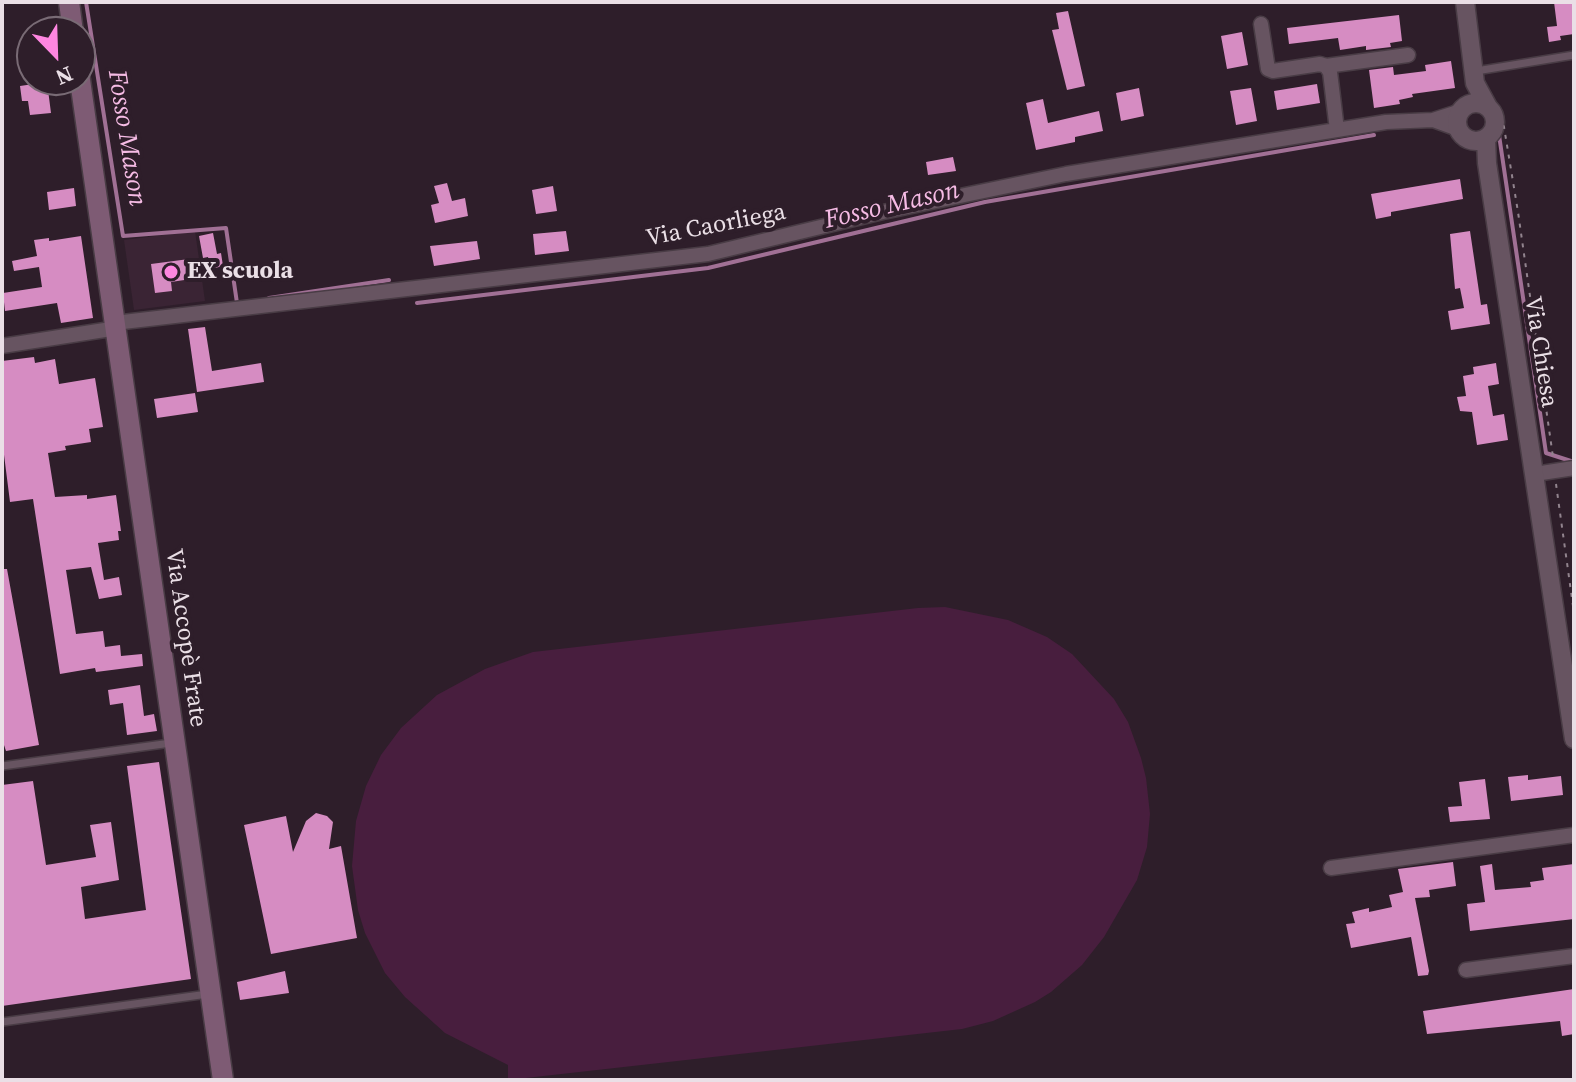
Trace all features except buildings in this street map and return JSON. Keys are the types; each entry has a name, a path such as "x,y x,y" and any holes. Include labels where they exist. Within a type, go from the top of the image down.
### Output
{"main road":[{"name":"Via Accopè Frate","path":"82,96 223,1080"}],"street":[{"path":"1465,2 1475,77 1495,117 1491,135 1469,125 1477,103 1488,107"},
{"path":"1261,24 1268,69 1273,71 1408,55"},
{"path":"1326,66 1330,72 1337,130"},
{"name":"Via Chiesa","path":"1475,77 1469,125 1487,163 1574,739"},
{"name":"Via Caorliega","path":"2,346 111,329 123,322 708,254 883,212 1066,174 1386,122 1433,120 1469,125"},
{"path":"1535,474 1554,466 1574,468"},
{"path":"1331,868 1574,835"},
{"path":"1466,970 1574,956"}],"lane":[{"path":"1475,77 1574,55"},
{"path":"2,766 173,742"},
{"path":"2,1022 210,994"}],"path":[{"path":"1504,127 1574,613"}],"shaded area":[{"path":"195,231 205,301 134,310 124,240"},
{"path":"945,607 1008,620 1047,637 1072,654 1114,699 1128,722 1141,758 1150,814 1147,847 1137,880 1104,937 1082,965 1051,992 993,1021 962,1029 508,1080 508,1065 445,1033 405,997 385,973 365,933 358,910 352,866 356,821 366,786 381,755 401,728 437,695 485,669 533,652"}],"waterway":[{"name":"Fosso Mason","path":"86,2 123,236 226,228 237,303 241,302"},
{"name":"Fosso Mason","path":"417,303 708,268 985,202 1374,135"},
{"name":"Fosso Mason","path":"1499,135 1546,453 1574,462"},
{"name":"Fosso Mason","path":"269,298 389,280"}],"place":[{"name":"EX scuola","path":"171,272"}]}
